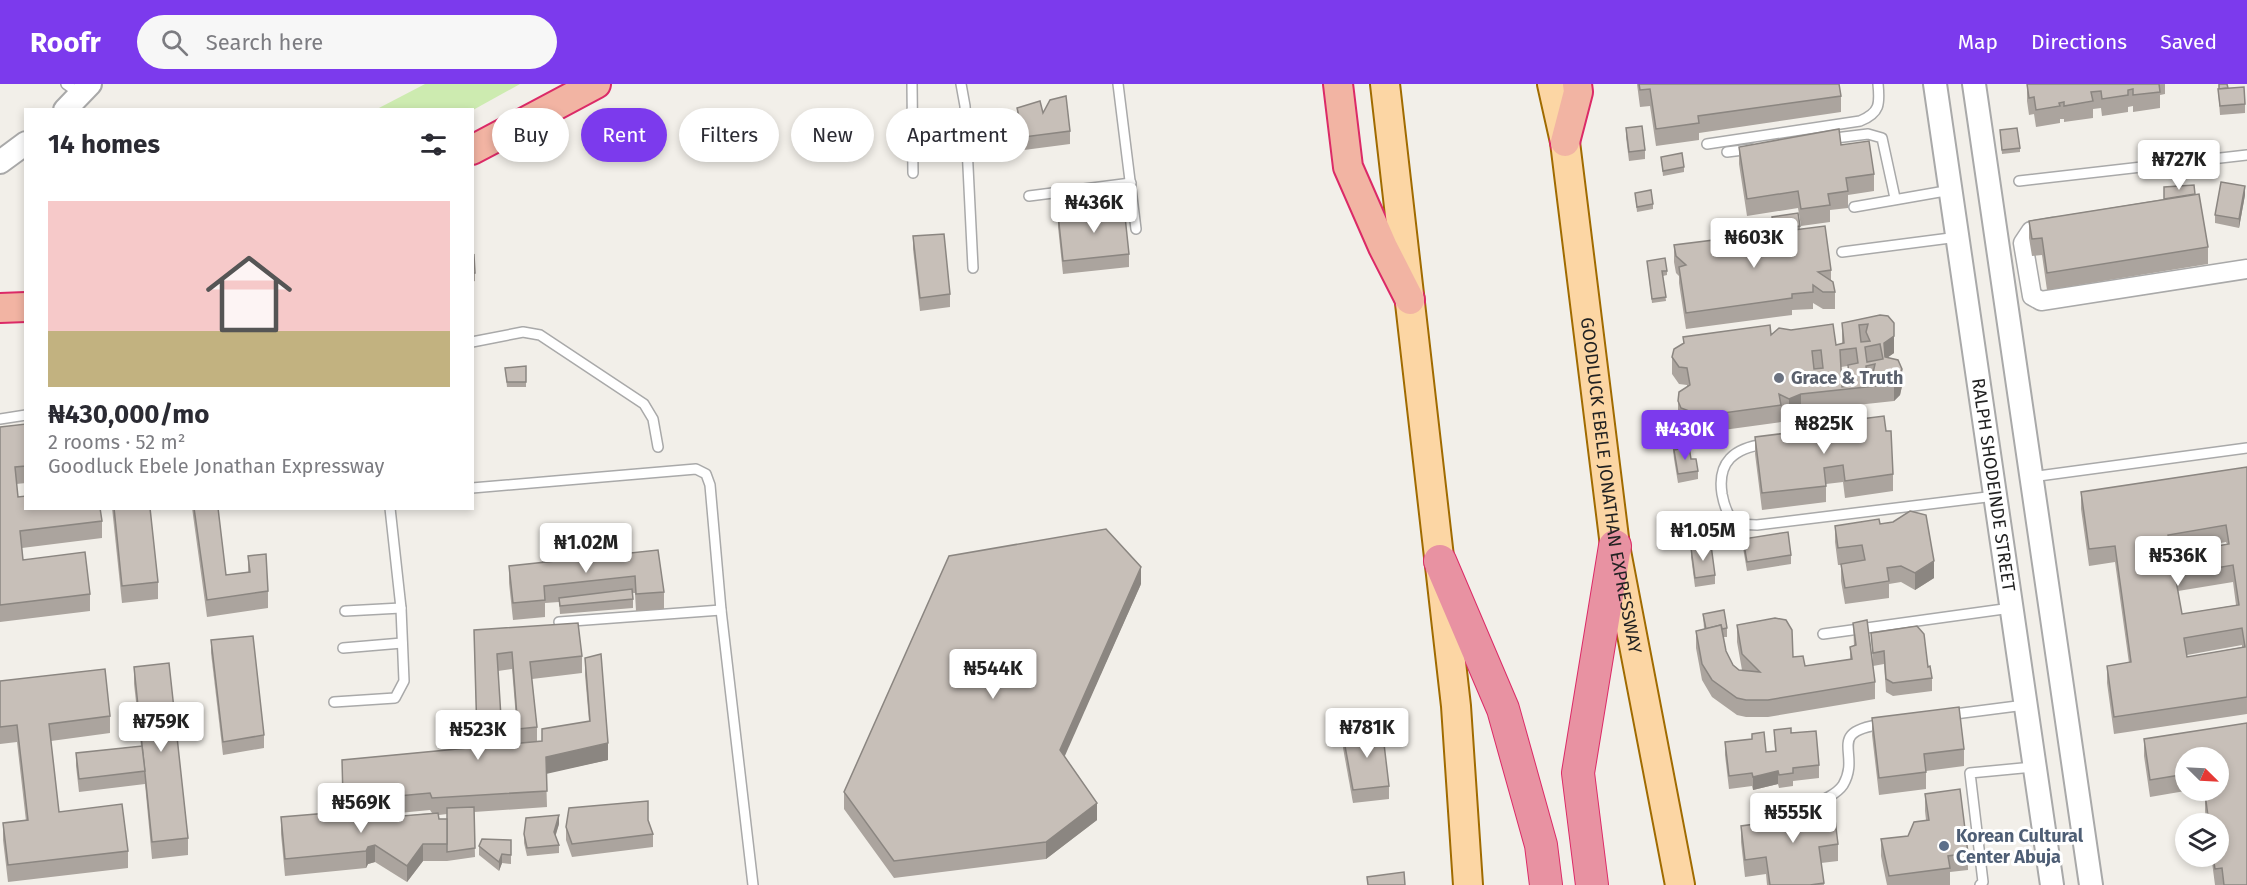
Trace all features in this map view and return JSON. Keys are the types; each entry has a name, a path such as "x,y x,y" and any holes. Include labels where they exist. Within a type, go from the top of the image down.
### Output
{"highway":[{"path":"474,149 596,84"},
{"path":"1338,84 1348,167 1383,248 1410,300"},
{"path":"1565,142 1578,92 1577,84"},
{"path":"1592,885 1578,773 1615,546"},
{"path":"1440,561 1503,709 1541,845 1546,885"}],"main road":[{"path":"1385,84 1456,706 1468,885"},
{"name":"GOODLUCK EBELE JONATHAN EXPRESSWAY","path":"1552,84 1565,142 1615,546 1680,885"}],"street":[{"name":"RALPH SHODEINDE STREET","path":"1935,84 2052,885"},
{"path":"1974,84 2091,885"},
{"path":"0,162 24,144"},
{"path":"2076,222 2031,231 2026,235 2023,243 2032,296 2036,299 2046,300 2247,269"}],"lane":[{"path":"912,84 913,172"},
{"path":"961,84 965,106 973,268"},
{"path":"1118,84 1136,230"},
{"path":"1707,144 1860,121 1871,117 1878,109 1878,84"},
{"path":"1821,140 1868,134 1882,138 1895,198"},
{"path":"1727,152 1762,147"},
{"path":"2019,181 2247,154"},
{"path":"1029,196 1131,183"},
{"path":"1854,207 1950,190"},
{"path":"1842,252 1958,237"},
{"path":"474,342 523,332 549,339 644,404 652,419 658,447"},
{"path":"0,419 24,415"},
{"path":"1773,442 1752,445 1728,459 1722,468 1720,482 1724,501 1728,513 1736,524 1757,525 1995,496"},
{"path":"2031,477 2247,448"},
{"path":"474,488 696,469 706,474 710,485 721,610 753,885"},
{"path":"334,702 395,698 404,681 401,608 390,510"},
{"path":"345,611 401,608"},
{"path":"1823,634 2011,608"},
{"path":"559,622 721,610"},
{"path":"344,648 402,643"},
{"path":"1933,717 2025,705"},
{"path":"1793,815 1842,786 1846,774 1849,741 1853,732 1864,727 1898,722"},
{"path":"1980,885 1983,882 1970,773 2033,767"}],"green space":[{"path":"425,84 520,84 474,109 379,108"}],"building":[{"path":"1639,84 1839,84 1841,96 1698,116 1699,123 1656,129 1650,89 1640,90"},
{"path":"2027,84 2159,84 2160,92 2133,95 2133,89 2128,90 2128,95 2102,99 2101,91 2091,92 2093,101 2064,106 2064,102 2059,103 2060,106 2036,110 2034,97 2029,98"},
{"path":"2219,84 2227,84 2228,88 2219,89"},
{"path":"2244,87 2245,104 2220,106 2218,89"},
{"path":"1066,96 1070,131 1029,136 1029,108 1017,108 1040,101 1043,113 1050,100"},
{"path":"1642,126 1645,150 1629,152 1626,128"},
{"path":"2017,128 2020,148 2002,150 2000,130"},
{"path":"1839,129 1841,145 1869,141 1874,174 1846,178 1848,191 1828,194 1830,205 1801,209 1798,191 1747,199 1739,147"},
{"path":"1682,153 1684,167 1663,171 1661,157"},
{"path":"2221,182 2245,186 2239,219 2215,215"},
{"path":"2194,185 2195,194 2164,199 2164,187"},
{"path":"1651,190 1653,204 1637,207 1635,193"},
{"path":"2199,194 2208,247 2047,273 2042,238 2032,239 2029,221"},
{"path":"1124,207 1129,254 1063,261 1058,214"},
{"path":"1798,213 1800,226 1774,230 1772,217"},
{"path":"1825,226 1831,270 1818,272 1833,282 1835,292 1823,292 1813,285 1813,292 1792,294 1792,298 1686,313 1679,267 1686,265 1676,256 1674,245"},
{"path":"944,234 950,294 920,298 913,236"},
{"path":"1665,258 1667,271 1662,271 1666,297 1652,299 1647,261"},
{"path":"1880,315 1888,316 1894,323 1894,336 1884,343 1885,357 1898,360 1902,369 1900,378 1894,384 1801,394 1789,399 1779,394 1781,405 1694,417 1692,412 1681,408 1678,401 1679,392 1690,385 1687,368 1679,367 1672,357 1674,349 1684,343 1683,337 1770,325 1771,335 1779,328 1791,330 1833,324 1836,345 1844,343 1842,323","holes":["1868,324 1866,332 1870,341 1861,342 1859,325","1880,344 1883,359 1867,362 1865,347","1856,348 1858,363 1848,365 1850,386 1842,387 1840,350","1821,350 1823,368 1814,369 1812,351","1875,364 1873,373 1877,382 1868,383 1866,366"]},
{"path":"526,366 526,382 507,382 505,368"},
{"path":"1884,416 1886,431 1891,431 1893,474 1845,481 1843,465 1824,468 1826,486 1762,493 1755,437 1819,429 1820,437 1839,435 1837,422"},
{"path":"24,424 24,466 15,467 18,497 24,496 24,510 100,510 102,521 20,531 23,560 85,552 90,594 0,605 0,427"},
{"path":"1688,428 1690,446 1674,449 1671,431"},
{"path":"1689,447 1691,459 1696,459 1698,471 1678,474 1674,450"},
{"path":"2247,467 2247,697 2114,717 2107,666 2131,662 2115,546 2089,549 2081,492","holes":["2226,525 2229,544 2172,554 2168,535","2233,565 2239,605 2182,614 2175,575","2242,628 2245,647 2187,657 2184,638"]},
{"path":"114,510 150,510 158,582 122,586"},
{"path":"194,510 218,510 226,575 250,572 248,556 266,554 268,591 207,600"},
{"path":"1910,511 1926,515 1934,561 1915,573 1901,566 1887,568 1889,581 1845,588 1841,564 1865,560 1862,545 1838,548 1835,526 1879,519 1880,524 1893,522"},
{"path":"1106,529 1141,567 1060,750 1097,803 1046,842 894,861 844,792 949,556"},
{"path":"1788,532 1791,555 1747,562 1743,539"},
{"path":"1711,545 1715,575 1695,578 1691,548"},
{"path":"658,550 664,592 636,594 635,576 544,586 545,600 513,603 509,566"},
{"path":"632,589 633,599 560,606 559,598"},
{"path":"1724,610 1727,628 1722,629 1721,625 1706,629 1703,614"},
{"path":"1775,618 1786,620 1792,630 1793,657 1803,656 1805,666 1852,659 1850,647 1856,645 1853,623 1867,620 1875,682 1768,700 1746,700 1737,698 1712,680 1702,664 1696,631 1721,625 1726,651 1733,665 1739,670 1760,672 1742,654 1737,625"},
{"path":"578,623 582,656 530,662 537,727 518,729 512,652 497,654 502,733 477,735 474,630"},
{"path":"1917,626 1924,634 1928,667 1930,666 1932,678 1893,683 1886,679 1884,651 1873,653 1871,633"},
{"path":"253,636 264,735 223,742 211,640"},
{"path":"601,654 608,743 546,757 547,791 432,798 430,793 366,799 368,807 348,809 343,798 342,760 542,741 542,729 590,721 585,658"},
{"path":"169,663 188,838 152,842 134,667"},
{"path":"105,669 110,716 49,724 59,812 122,804 128,851 8,865 3,823 28,820 17,725 0,727 0,681"},
{"path":"1959,707 1964,749 1924,754 1926,772 1879,778 1872,718"},
{"path":"2247,723 2247,885 2224,885 2222,868 2215,869 2215,867 2229,867 2229,813 2208,813 2206,801 2229,801 2229,747 2175,747 2175,776 2150,780 2144,739"},
{"path":"1382,727 1389,786 1353,790 1343,735"},
{"path":"1791,728 1791,733 1816,731 1819,765 1793,768 1793,773 1779,775 1778,771 1753,777 1752,773 1729,776 1725,742 1752,739 1752,734 1764,732 1766,752 1776,751 1774,730"},
{"path":"142,746 145,771 79,779 76,753"},
{"path":"1960,789 1968,853 1948,856 1950,868 1889,876 1881,839 1908,836 1914,822 1929,820 1925,794"},
{"path":"648,801 648,820 653,834 572,844 566,827 569,808"},
{"path":"1833,803 1838,844 1819,847 1824,883 1770,885 1766,857 1745,860 1741,826 1777,821 1775,812"},
{"path":"474,807 475,848 447,852 447,808"},
{"path":"364,810 366,819 438,813 439,819 447,819 447,844 423,844 407,866 375,845 368,847 366,851 285,859 281,817"},
{"path":"559,815 554,832 559,845 527,848 524,834 526,818"},
{"path":"482,839 511,840 511,855 502,854 499,862 479,846"},
{"path":"1404,872 1405,885 1368,885 1367,877"}],"place":[{"name":"Grace & Truth","path":"1779,378"},
{"name":"Korean Cultural Center Abuja","path":"1944,846"}]}
